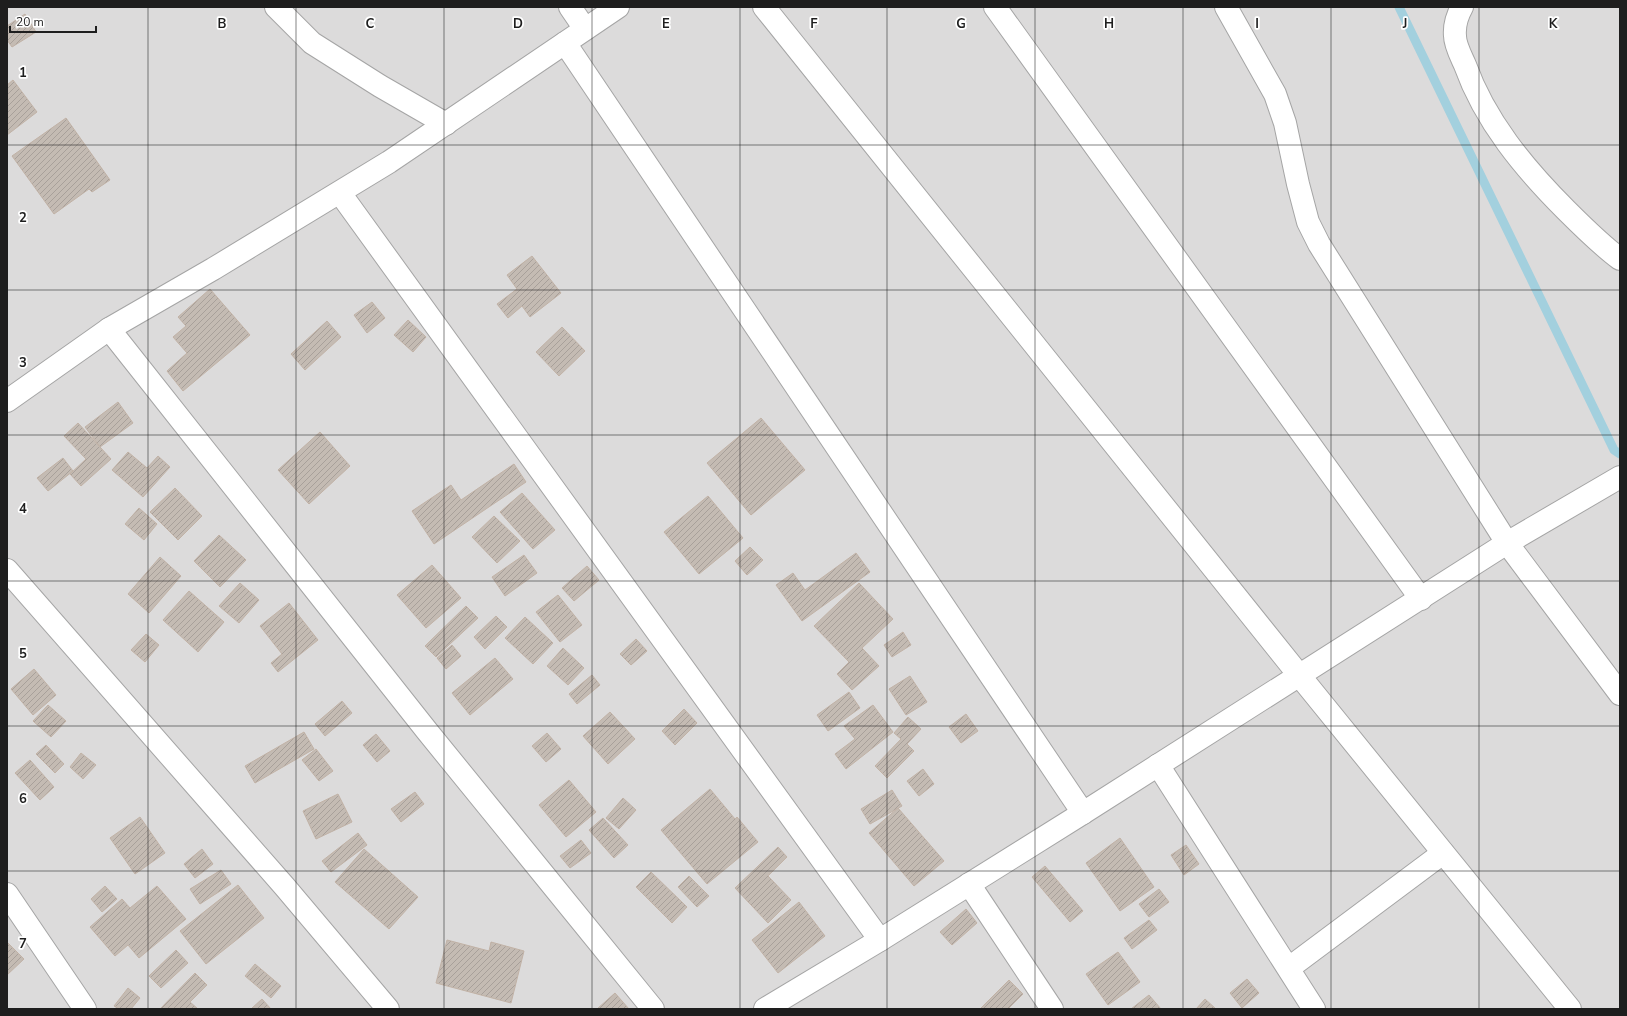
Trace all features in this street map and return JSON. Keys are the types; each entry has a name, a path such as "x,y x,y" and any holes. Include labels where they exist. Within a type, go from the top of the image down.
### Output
{"street":[{"path":"276,7 312,43 380,86 446,124"},
{"path":"570,7 585,29"},
{"path":"7,401 109,329 340,193 446,124 618,7"},
{"path":"764,7 1299,675 1570,1009"},
{"path":"995,7 1421,599"},
{"path":"1226,7 1275,94 1285,123 1308,222 1319,244 1507,543 1620,694"},
{"path":"1462,7 1455,24 1455,38 1469,78 1490,119 1542,187 1578,222 1620,259"},
{"path":"565,43 1083,813"},
{"path":"340,193 880,940"},
{"path":"109,329 427,731 653,1009"},
{"path":"765,1009 880,940 1083,813 1507,543 1620,477"},
{"path":"7,570 279,881 388,1009"},
{"path":"1158,765 1314,1009"},
{"path":"1289,968 1443,853"},
{"path":"969,884 1052,1009"},
{"path":"7,894 85,1009"}],"shaded area":[{"path":"7,7 1620,7 1620,1009 7,1009"}],"building":[{"path":"25,14 36,32 12,47 7,40 7,26"},
{"path":"13,80 37,112 7,135 7,85"},
{"path":"66,118 110,180 92,192 89,189 54,214 12,156"},
{"path":"532,256 561,293 530,317 522,306 508,318 497,304 517,289 507,275"},
{"path":"210,289 250,335 183,391 167,371 187,353 173,337 186,326 178,317"},
{"path":"372,302 385,318 367,333 354,315"},
{"path":"408,320 426,337 413,352 394,335"},
{"path":"327,321 341,337 305,370 291,354"},
{"path":"562,327 585,351 559,376 536,352"},
{"path":"118,402 133,423 100,447 85,427"},
{"path":"761,418 805,470 751,515 707,463"},
{"path":"78,423 111,459 81,486 70,474 86,459 64,436"},
{"path":"320,432 350,466 309,504 278,470"},
{"path":"128,452 147,468 158,456 170,467 143,497 112,470"},
{"path":"63,458 73,471 48,491 37,478"},
{"path":"514,464 526,482 434,544 412,511 451,485 461,500"},
{"path":"175,488 202,516 178,540 150,512"},
{"path":"522,493 555,530 533,549 500,512"},
{"path":"708,496 743,538 699,574 664,532"},
{"path":"139,508 157,524 144,540 125,524"},
{"path":"494,516 520,541 497,563 472,537"},
{"path":"219,535 246,560 220,587 194,561"},
{"path":"750,547 763,560 747,575 735,561"},
{"path":"856,553 870,572 802,621 776,585 793,573 805,590"},
{"path":"524,555 537,573 505,596 492,577"},
{"path":"160,557 181,576 149,613 128,594"},
{"path":"432,565 461,598 426,628 397,595"},
{"path":"587,566 599,580 574,601 562,588"},
{"path":"240,583 259,600 239,623 219,606"},
{"path":"859,583 893,619 862,648 879,666 852,690 837,674 849,662 814,626"},
{"path":"189,591 224,622 198,652 163,620"},
{"path":"558,595 582,625 560,642 536,612"},
{"path":"289,603 318,640 278,672 271,663 282,654 260,626"},
{"path":"466,606 478,618 436,657 425,646"},
{"path":"496,616 507,627 485,649 474,637"},
{"path":"525,617 553,643 533,664 505,638"},
{"path":"903,632 911,645 892,657 884,645"},
{"path":"146,634 159,645 145,662 131,650"},
{"path":"636,639 647,651 631,665 620,654"},
{"path":"452,645 461,656 446,669 437,658"},
{"path":"563,648 584,668 568,685 547,666"},
{"path":"495,658 513,679 470,715 452,693"},
{"path":"34,669 56,695 33,715 11,689"},
{"path":"592,675 600,685 577,704 569,694"},
{"path":"910,676 927,702 906,715 889,689"},
{"path":"849,692 860,708 828,731 817,715"},
{"path":"342,701 352,713 325,736 315,724"},
{"path":"48,705 66,721 51,737 33,721"},
{"path":"873,705 893,732 846,769 835,754 855,739 844,726"},
{"path":"684,709 697,723 675,745 662,731"},
{"path":"610,712 635,739 608,764 583,736"},
{"path":"966,714 978,731 961,743 949,727"},
{"path":"908,717 921,729 907,744 914,751 887,778 875,766 901,739 894,733"},
{"path":"304,732 314,749 255,783 245,766"},
{"path":"547,733 561,749 546,762 532,746"},
{"path":"376,734 390,751 377,762 363,745"},
{"path":"46,745 64,764 55,773 36,754"},
{"path":"316,749 333,771 319,781 302,760"},
{"path":"81,753 96,765 83,779 70,767"},
{"path":"30,760 54,787 40,800 15,773"},
{"path":"923,769 934,784 919,796 907,781"},
{"path":"569,780 596,812 566,837 539,805"},
{"path":"710,789 735,819 737,817 758,842 707,884 661,830"},
{"path":"892,790 902,806 870,824 861,809"},
{"path":"415,792 424,804 401,822 391,809"},
{"path":"338,794 352,822 316,839 303,811"},
{"path":"623,798 636,810 619,829 606,818"},
{"path":"898,808 944,861 914,886 869,833"},
{"path":"140,817 165,853 135,874 110,838"},
{"path":"603,818 628,845 614,858 589,830"},
{"path":"358,833 367,845 331,872 322,861"},
{"path":"1120,838 1154,887 1120,911 1086,863"},
{"path":"581,840 591,853 570,868 560,856"},
{"path":"1186,845 1199,864 1184,875 1171,855"},
{"path":"778,847 787,857 768,876 791,900 768,923 735,888"},
{"path":"202,849 213,864 195,878 184,864"},
{"path":"364,849 418,897 389,929 335,882"},
{"path":"1045,866 1083,911 1070,922 1032,877"},
{"path":"221,870 231,884 200,904 190,889"},
{"path":"651,872 687,907 672,923 636,887"},
{"path":"689,876 709,896 697,907 678,887"},
{"path":"238,885 264,918 206,964 180,931"},
{"path":"105,886 117,899 102,912 91,899"},
{"path":"157,886 186,919 139,958 128,945 115,956 90,927 122,899 130,908"},
{"path":"1159,889 1169,902 1149,917 1139,904"},
{"path":"799,902 825,936 778,973 752,940"},
{"path":"966,909 977,923 952,945 940,932"},
{"path":"1149,920 1157,930 1132,949 1124,938"},
{"path":"447,940 489,951 491,942 524,951 511,1003 436,983"},
{"path":"7,942 24,959 7,975"},
{"path":"176,950 188,963 161,988 149,976"},
{"path":"1118,952 1140,982 1108,1005 1086,974"},
{"path":"255,964 281,986 271,998 245,976"},
{"path":"195,973 207,985 190,1002 198,1009 160,1009"},
{"path":"1247,979 1259,993 1242,1008 1230,993"},
{"path":"1009,980 1023,994 1008,1009 980,1009"},
{"path":"128,988 140,998 131,1009 119,1009 114,1006"},
{"path":"615,993 629,1009 597,1009"},
{"path":"1149,995 1161,1009 1131,1009"},
{"path":"262,999 271,1009 251,1009"},
{"path":"1205,999 1216,1009 1196,1009"}],"waterway":[{"path":"1399,7 1614,450 1620,454"}]}
